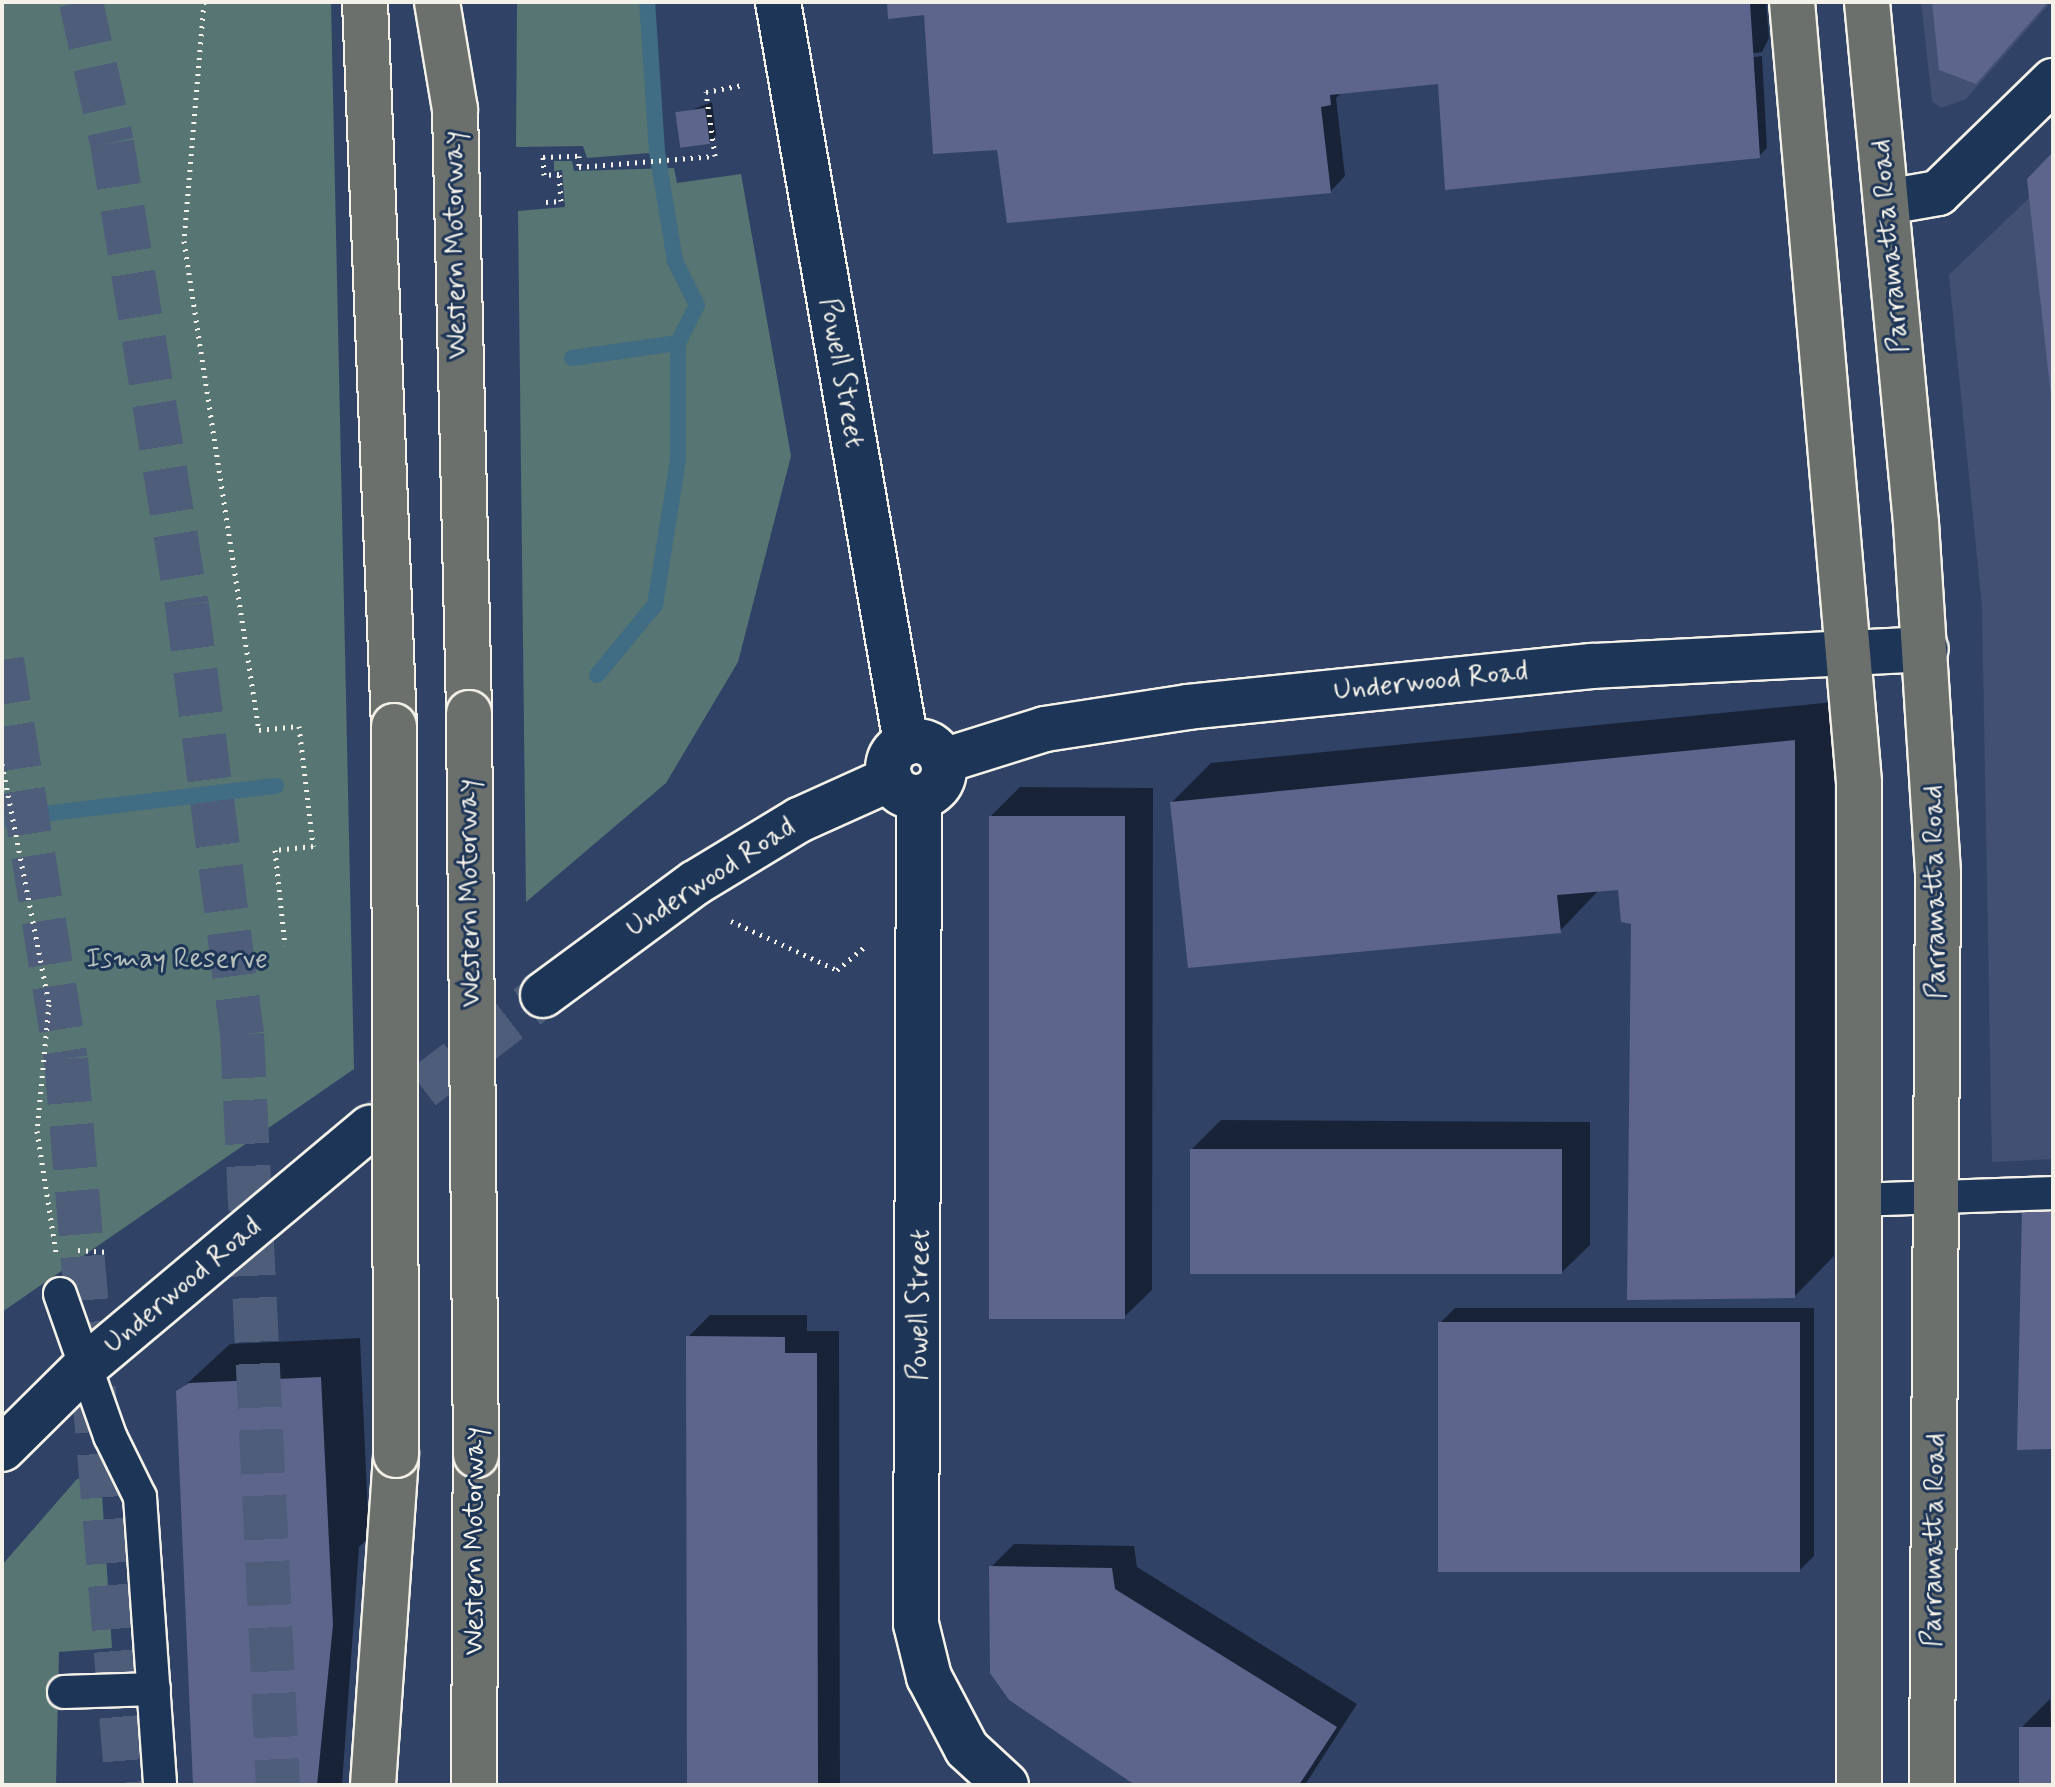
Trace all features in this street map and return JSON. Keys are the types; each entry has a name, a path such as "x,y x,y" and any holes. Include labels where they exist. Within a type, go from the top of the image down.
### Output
{"highway":[{"path":"365,2 394,726 396,1455 373,1785"},
{"name":"Western Motorway","path":"437,2 455,109 469,713 476,1455 474,1785"},
{"path":"455,109 463,2"},
{"path":"1792,2 1852,653 1859,782 1859,1785"},
{"name":"Parramatta Road","path":"1867,2 1926,649 1938,873 1939,1199 1932,1785"}],"street":[{"name":"Powell Street","path":"778,2 868,528 914,770 916,1624 929,1677 967,1749 1006,1785"},
{"path":"1887,202 1938,193 2053,81"},
{"name":"Underwood Road","path":"543,995 708,875 799,820 914,770 1045,729 1188,707 1592,666 1926,649"},
{"name":"Underwood Road","path":"2,1449 86,1366 370,1128"}],"lane":[{"path":"1857,1200 2053,1193"},
{"path":"60,1294 140,1497 160,1785"},
{"path":"64,1692 154,1689"}],"path":[{"path":"204,2 184,241 259,730 299,726 313,846 275,850 285,945"},
{"path":"546,202 561,201 559,174 544,175 543,157 579,156 579,167 664,164 715,156 706,92 742,85"},
{"path":"2,764 49,1004 37,1131 57,1249 52,1264"},
{"path":"716,913 837,970 863,953 866,941"},
{"path":"57,1249 108,1252"}],"shaded area":[{"path":"1921,2 2051,2 1966,99 1941,108 1932,101"},
{"path":"2053,175 2053,1159 1992,1162 1982,607 1949,275"}],"green space":[{"name":"Ismay Reserve","path":"2,2 331,2 354,1069 2,1312"},
{"path":"517,2 641,2 650,153 587,158 583,146 516,147"},
{"path":"554,161 572,161 574,171 674,168 677,183 741,174 791,456 738,662 666,783 526,902 518,211 565,207 562,170 554,171"},
{"path":"77,1479 101,1479 112,1648 59,1652 56,1785 2,1785 2,1565"}],"building":[{"path":"887,2 1750,2 1760,158 1445,190 1438,84 1330,95 1331,105 1321,107 1331,193 1007,223 997,150 933,154 924,15 888,19"},
{"path":"1932,2 2048,2 1976,84 1939,70"},
{"path":"705,108 710,144 680,148 675,112"},
{"path":"2053,152 2053,396 2051,396 2027,179"},
{"path":"1795,740 1795,1298 1627,1300 1631,924 1621,922 1618,890 1557,895 1561,933 1188,968 1170,802"},
{"path":"989,816 1125,816 1125,1319 989,1319"},
{"path":"1190,1149 1562,1149 1562,1274 1190,1274"},
{"path":"2022,1209 2053,1209 2053,1449 2017,1450"},
{"path":"1438,1322 1800,1322 1800,1572 1438,1572"},
{"path":"686,1336 785,1337 785,1353 817,1353 818,1785 687,1785"},
{"path":"321,1377 333,1625 317,1785 193,1785 176,1391 189,1383"},
{"path":"989,1566 1112,1568 1115,1589 1337,1727 1299,1785 1135,1785 1009,1700 990,1673"},
{"path":"2019,1727 2053,1727 2053,1785 2019,1785"}],"waterway":[{"path":"597,675 655,605 678,459 678,343 697,305 675,261 657,151 647,2"},
{"path":"572,358 678,343"},
{"path":"2,819 276,786"}],"tunnel":[{"path":"81,2 112,143 187,605 242,1034 278,1785"},
{"path":"2,660 66,1059 127,1785"},
{"path":"370,1128 543,995"}]}
